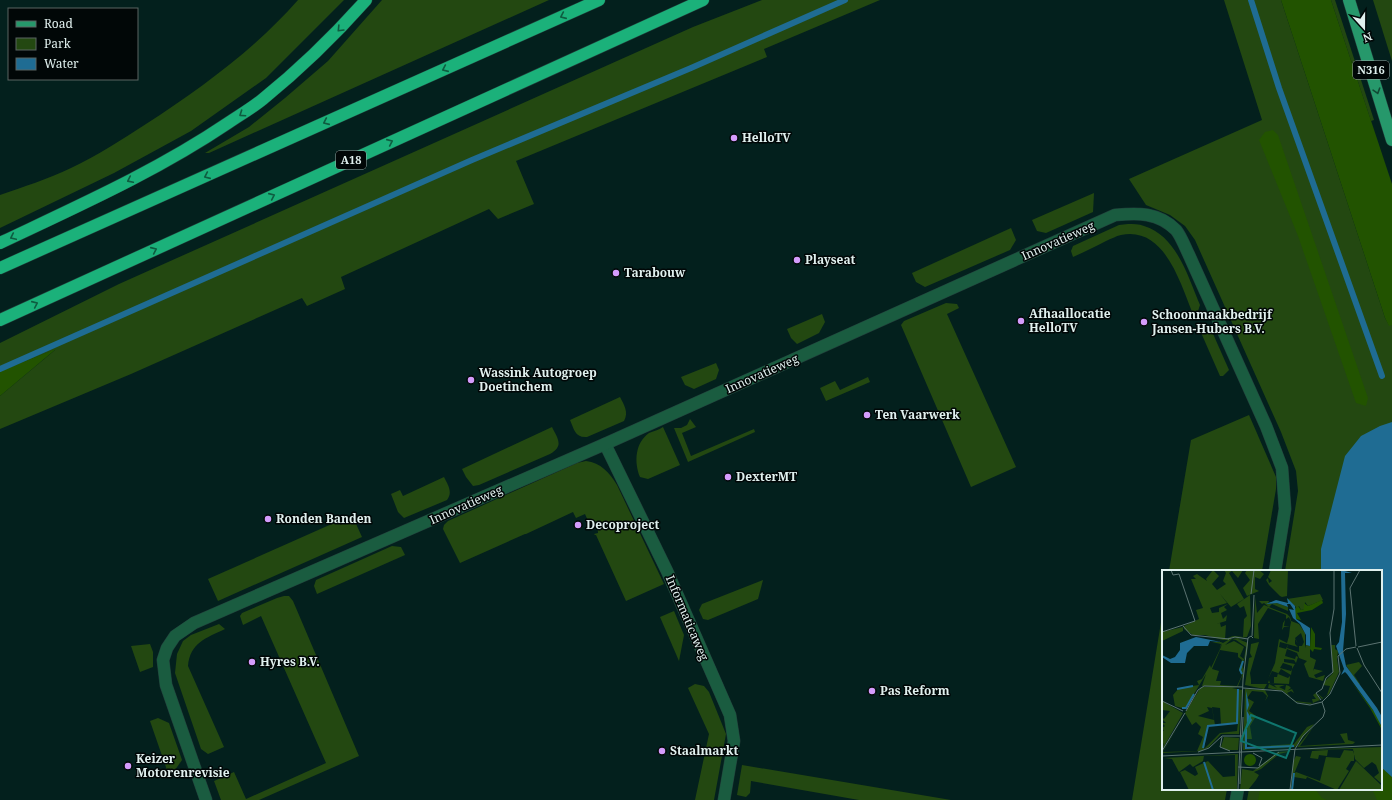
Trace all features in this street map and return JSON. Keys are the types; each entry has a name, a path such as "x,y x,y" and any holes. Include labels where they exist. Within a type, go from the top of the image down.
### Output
{"highway":[{"path":"0,243 159,166 214,132 262,100 303,65 342,28 366,0"},
{"path":"0,268 599,0"},
{"name":"A18","path":"0,320 703,0"}],"main road":[{"name":"N316","path":"1349,0 1392,140"}],"street":[{"name":"Innovatieweg","path":"206,800 166,685 163,660 167,648 175,636 194,623 605,444 1115,215 1141,213 1161,219 1176,230 1189,255 1266,426 1282,468 1286,509 1275,570"},
{"name":"Informaticaweg","path":"605,444 667,571 730,715 734,741 724,800"},
{"path":"1236,800 1238,790"}],"green space":[{"path":"298,0 344,0 266,78 191,131 114,173 0,228 0,195 62,172 81,163 109,148 146,124 207,82 246,51"},
{"path":"382,0 549,0 209,153 205,153 249,127 328,61"},
{"path":"762,0 880,0 764,49 767,57 516,161 534,204 498,219 489,209 341,277 345,289 307,306 302,298 131,374 0,429 0,396 55,350 0,371 0,343 119,284 693,27"},
{"path":"1224,0 1281,0 1385,318 1389,325 1392,325 1392,456 1338,570 1285,570 1298,491 1296,471 1281,432 1195,240 1185,226 1170,215 1146,205 1129,179 1262,120"},
{"path":"1281,0 1331,0 1392,184 1392,325 1389,326 1385,318"},
{"path":"1331,0 1335,0 1374,120 1371,121"},
{"path":"1373,0 1392,0 1392,61"},
{"path":"1273,130 1278,135 1368,398 1366,406 1356,403 1298,236 1259,140 1265,132"},
{"path":"1094,193 1093,212 1046,233 1037,231 1032,220"},
{"path":"1119,225 1142,225 1155,231 1173,248 1186,270 1200,305 1198,311 1193,314 1169,260 1160,248 1149,239 1136,235 1121,235 1073,257 1071,251 1073,246"},
{"path":"1011,228 1016,240 1010,250 925,287 916,282 912,273"},
{"path":"946,303 957,304 959,308 947,314 1016,467 971,487 901,325 904,321"},
{"path":"822,314 825,322 819,333 797,344 791,338 787,329"},
{"path":"1203,326 1210,327 1229,370 1223,376 1220,376 1199,328"},
{"path":"56,349 0,396 0,371"},
{"path":"716,363 719,370 716,379 694,389 685,385 681,377"},
{"path":"868,377 870,382 826,401 820,388 835,381 840,390"},
{"path":"620,397 626,412 624,421 587,437 577,434 570,420"},
{"path":"1249,415 1276,477 1276,489 1262,570 1169,570 1191,440"},
{"path":"690,419 696,427 682,433 691,456 754,429 755,432 688,462 674,428 681,428 687,425"},
{"path":"552,427 558,439 558,445 557,448 550,454 479,485 473,486 466,477 462,469"},
{"path":"663,427 680,465 648,479 640,477 637,465 638,447 644,437 649,433"},
{"path":"586,461 596,464 604,469 617,485 664,584 626,601 596,535 594,534 598,533 597,522 589,523 585,514 576,518 573,512 460,563 443,529 444,525 448,521 577,463"},
{"path":"444,477 450,491 447,500 404,518 398,512 391,494 400,490 403,496"},
{"path":"352,515 362,537 218,601 208,579"},
{"path":"392,546 401,547 405,555 317,594 314,586 316,580"},
{"path":"763,580 758,599 708,620 703,619 699,610 702,604"},
{"path":"284,596 289,596 293,601 359,756 259,800 221,800 214,781 234,772 246,799 326,763 261,616 243,625 240,616 242,613"},
{"path":"674,611 684,635 679,661 660,617"},
{"path":"1162,616 1162,790 1227,790 1225,800 1132,800"},
{"path":"219,624 225,629 200,642 189,658 188,666 224,747 208,754 201,749 175,673 177,654 183,641 191,635"},
{"path":"150,644 153,652 153,667 140,672 131,646"},
{"path":"695,684 704,686 709,692 726,734 714,800 695,800 709,734 688,688"},
{"path":"158,718 169,723 182,760 175,770 168,773 150,721"},
{"path":"1382,757 1392,764 1392,800 1247,800 1249,790 1382,790"},
{"path":"742,765 951,800 859,800 751,781 750,793 746,797 737,795"},
{"path":"1382,768 1392,777 1392,800 1377,800 1372,790 1382,790"},
{"path":"1260,790 1316,790 1322,798 1327,800 1258,800"}],"water":[{"path":"1392,422 1392,777 1382,768 1382,570 1321,570 1321,549 1345,456 1361,436 1380,426"}],"waterway":[{"path":"0,369 472,160 691,68 845,0"},
{"path":"1251,0 1279,88 1382,376"}],"place":[{"name":"HelloTV","path":"734,138"},
{"name":"Playseat","path":"797,260"},
{"name":"Tarabouw","path":"616,273"},
{"name":"Afhaallocatie HelloTV","path":"1021,321"},
{"name":"Schoonmaakbedrijf Jansen-Hubers B.V.","path":"1144,322"},
{"name":"Wassink Autogroep Doetinchem","path":"471,380"},
{"name":"Ten Vaarwerk","path":"867,415"},
{"name":"DexterMT","path":"728,477"},
{"name":"Ronden Banden","path":"268,519"},
{"name":"Decoproject","path":"578,525"},
{"name":"Hyres B.V.","path":"252,662"},
{"name":"Pas Reform","path":"872,691"},
{"name":"Staalmarkt","path":"662,751"},
{"name":"Keizer Motorenrevisie","path":"128,766"}]}
